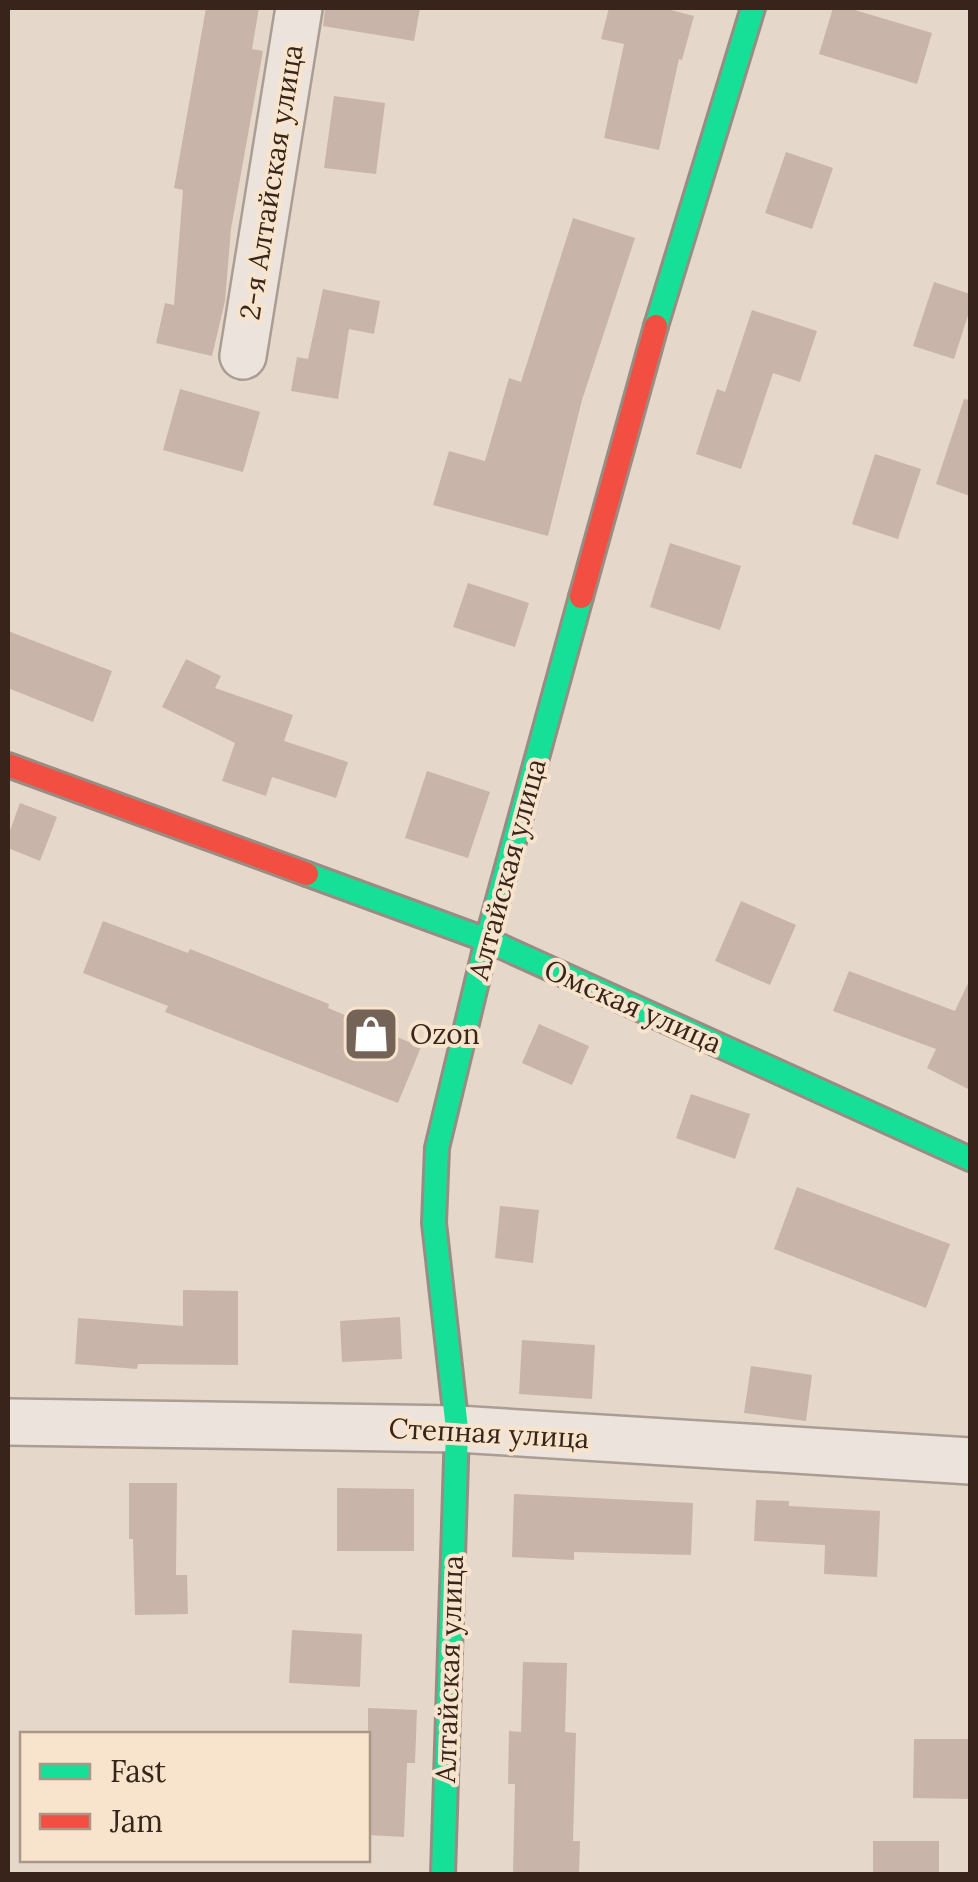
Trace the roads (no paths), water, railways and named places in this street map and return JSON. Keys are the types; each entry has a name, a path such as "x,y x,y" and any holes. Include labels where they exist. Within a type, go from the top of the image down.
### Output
{"street":[{"name":"2-я Алтайская улица","path":"244,356 298,8"},
{"name":"Алтайская улица","path":"443,1874 457,1429 434,1223 433,1183 438,1148 487,940 664,297 753,8"},
{"name":"Омская улица","path":"8,765 487,940 970,1159"},
{"name":"Степная улица","path":"8,1422 457,1429 970,1460"}],"place":[{"name":"Ozon","path":"371,1034"}]}
